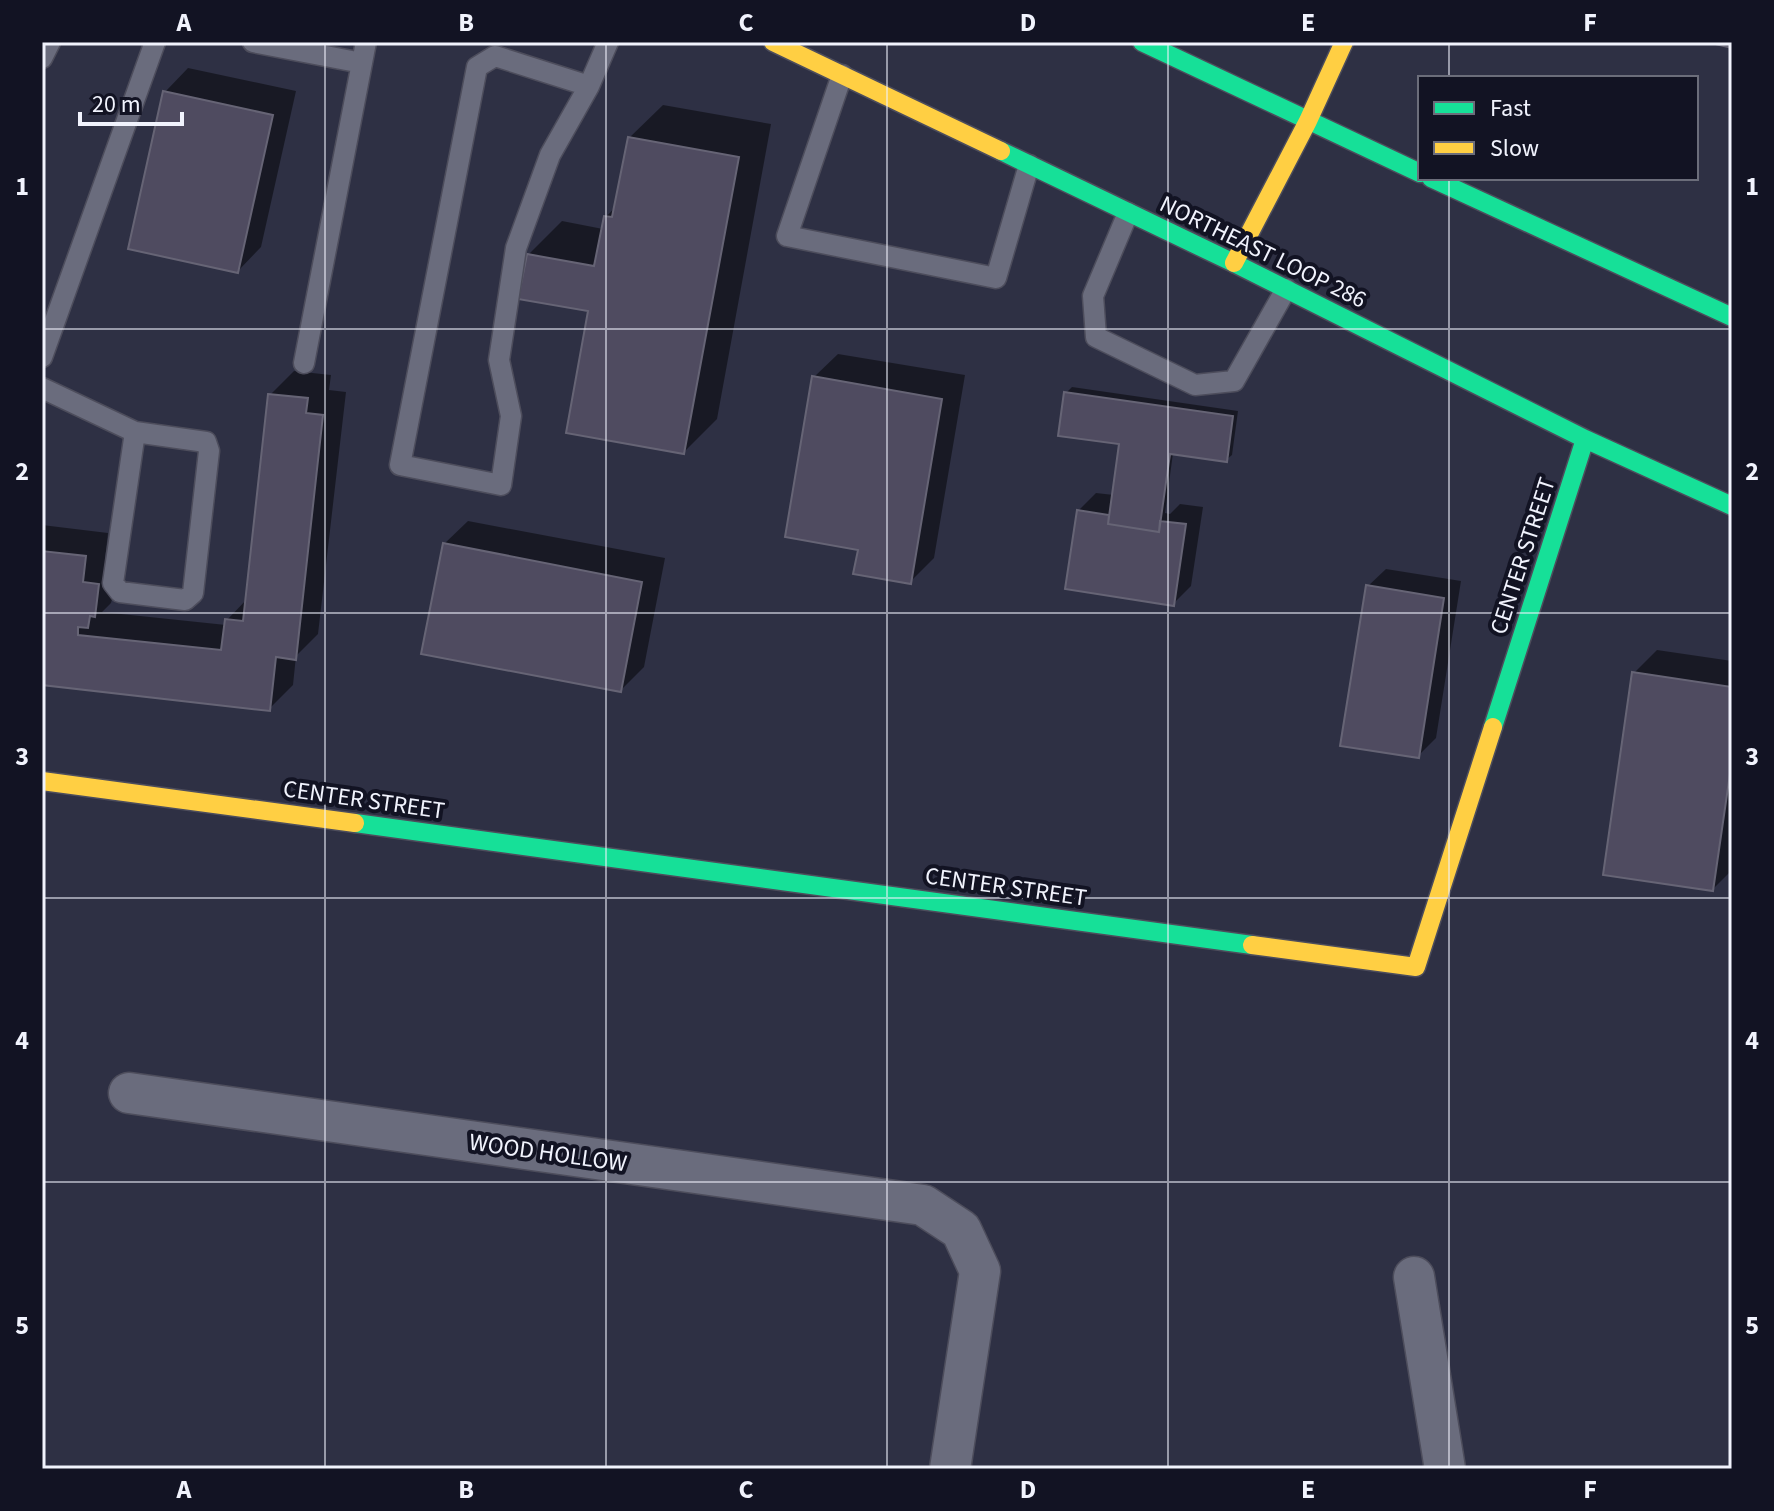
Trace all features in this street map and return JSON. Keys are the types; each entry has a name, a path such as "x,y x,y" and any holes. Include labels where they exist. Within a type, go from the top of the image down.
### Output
{"main road":[{"name":"NORTHEAST LOOP 286","path":"773,42 1234,263 1585,439 1732,506"},
{"path":"1142,42 1418,172"},
{"path":"1234,263 1308,121 1344,42"},
{"path":"1435,180 1732,317"},
{"name":"CENTER STREET","path":"42,781 1416,967 1585,439"}],"street":[{"name":"WOOD HOLLOW","path":"129,1093 923,1205 961,1230 980,1271 950,1469"},
{"path":"1414,1277 1445,1469"}],"lane":[{"path":"42,58 50,42"},
{"path":"42,357 155,42"},
{"path":"253,42 362,63"},
{"path":"304,363 366,42"},
{"path":"589,86 495,56 477,67 400,465 501,485 511,416 499,360 516,248 550,155 589,86 608,42"},
{"path":"842,75 787,236 996,278 1029,165"},
{"path":"1128,213 1093,296 1096,337 1195,385 1234,381 1286,289"},
{"path":"42,388 135,432 206,442 209,451 193,593 185,600 120,592 113,583 135,432"}],"building":[{"path":"1707,42 1732,42 1732,48"},
{"path":"163,91 273,115 238,273 128,249"},
{"path":"628,137 739,157 684,454 566,433 588,311 518,299 527,254 594,266 604,216 612,217"},
{"path":"812,376 942,399 911,584 853,574 858,550 785,537"},
{"path":"1064,392 1233,416 1227,462 1170,454 1159,532 1108,524 1119,444 1058,436"},
{"path":"268,394 308,398 306,413 323,415 296,660 276,657 270,711 42,685 42,551 86,556 83,582 99,584 95,617 90,616 88,628 78,627 78,635 221,650 225,619 243,621"},
{"path":"1077,510 1109,515 1108,524 1159,532 1160,521 1186,524 1174,606 1065,589"},
{"path":"443,543 642,582 621,692 421,654"},
{"path":"1366,585 1444,598 1419,758 1340,746"},
{"path":"1632,672 1732,687 1732,760 1713,891 1603,875"}],"traffic: fast":[{"path":"1142,42 1418,172"},
{"path":"1001,151 1234,263 1585,439 1732,506"},
{"path":"1435,180 1732,317"},
{"path":"1493,727 1585,439"},
{"path":"355,823 1252,945"}],"traffic: slow":[{"path":"773,42 1001,151"},
{"path":"1234,263 1308,121 1344,42"},
{"path":"1252,945 1416,967 1493,727"},
{"path":"42,781 355,823"}]}
